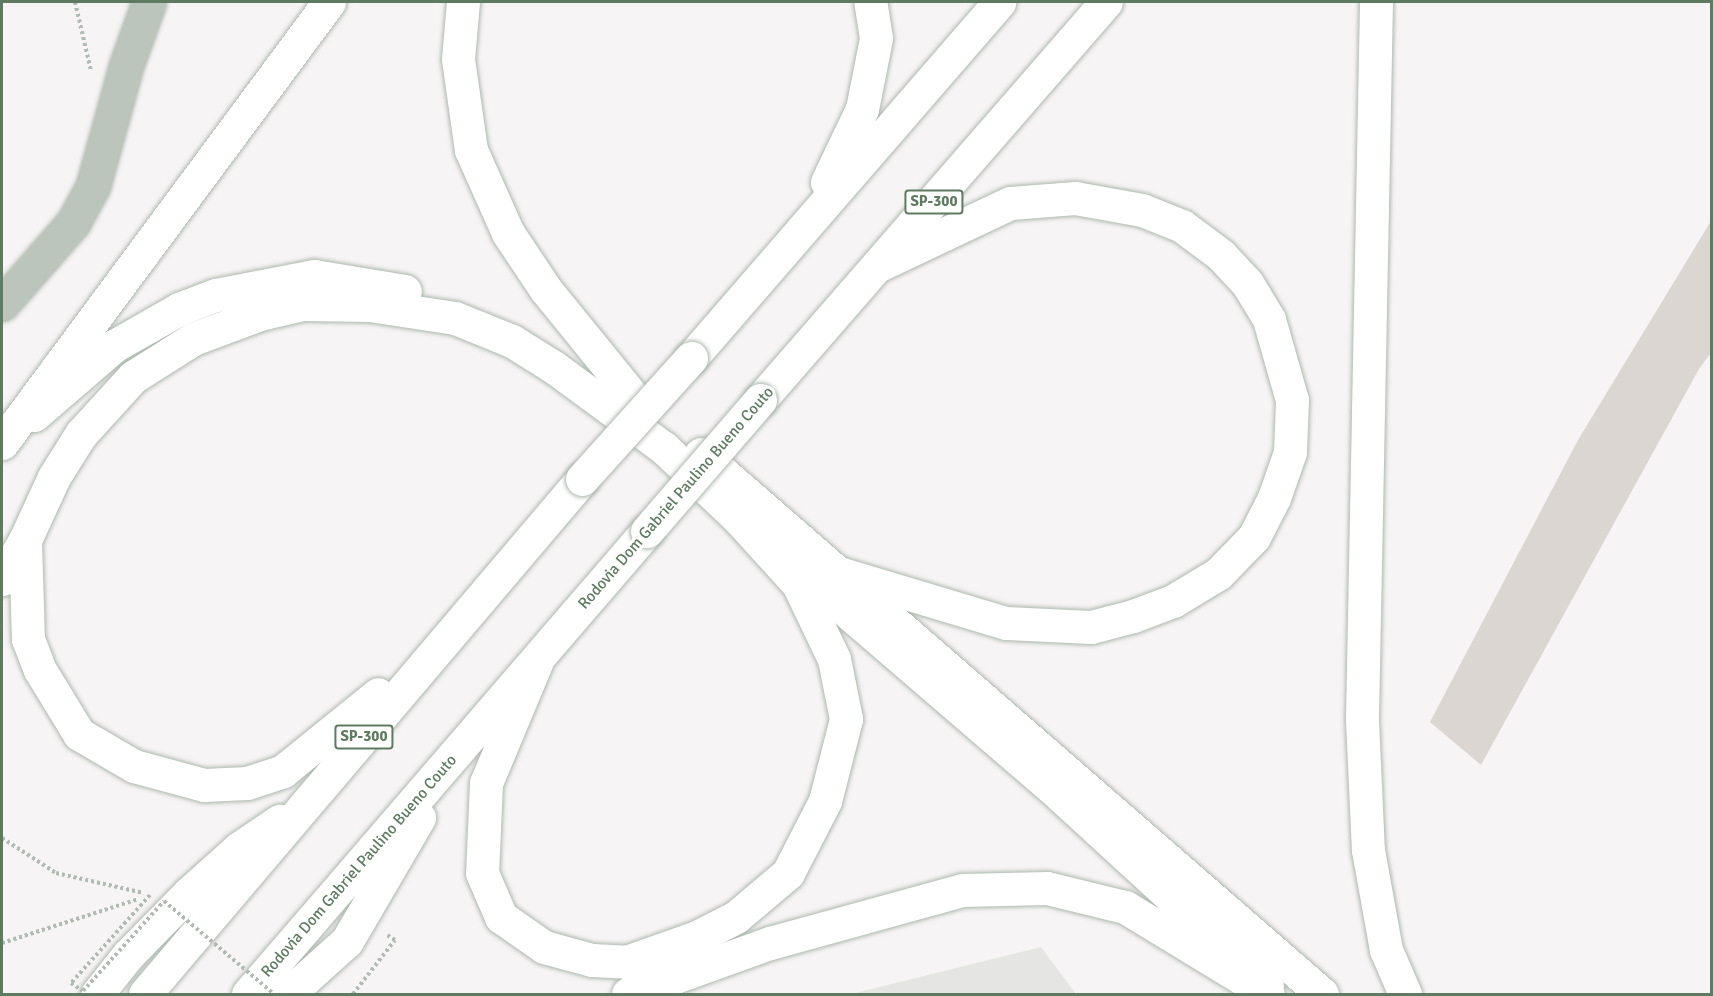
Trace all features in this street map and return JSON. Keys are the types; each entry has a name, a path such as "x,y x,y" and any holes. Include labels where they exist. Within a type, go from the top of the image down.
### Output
{"main road":[{"path":"2,443 329,2"},
{"path":"463,2 458,59 471,150 508,232 546,290 633,397"},
{"path":"809,220 862,108 876,38 870,2"},
{"name":"SP-300","path":"146,994 582,480 691,358 999,2"},
{"name":"Rodovia Dom Gabriel Paulino Bueno Couto","path":"248,994 1106,2"},
{"path":"1376,2 1362,720 1368,850 1386,950 1405,994"},
{"path":"839,573 1006,623 1091,627 1173,601 1218,574 1254,537 1274,498 1290,452 1292,400 1269,319 1247,283 1221,255 1182,226 1142,210 1075,198 1010,202 879,265"},
{"path":"2,449 84,368 145,326 216,295 314,276 345,278 480,310 567,353 633,397 839,573 1322,994"},
{"path":"2,579 25,540 54,477 81,434 133,377 193,339 260,314 303,304 419,311 455,318 512,341 664,448 737,517 1062,797 1278,994"},
{"path":"537,661 486,783 482,873 501,917 544,947 592,960 627,962 697,937 736,917 788,873 825,801 846,719 834,659 798,584 737,517"},
{"path":"25,540 28,639 40,670 79,734 134,766 204,785 247,783 283,771 335,732 473,609"},
{"path":"288,994 347,941 374,900 451,761"},
{"path":"97,994 128,955 189,893 238,849 311,799"},
{"path":"628,994 770,944 962,890 1047,888 1125,907 1268,994"}],"street":[{"path":"2,304 73,223 93,186 149,2"}],"path":[{"path":"2,838 56,873 150,895"},
{"path":"2,943 150,895"},
{"path":"150,895 71,983 83,991 164,901 274,994"}],"shaded area":[{"path":"1711,221 1711,353 1699,369 1481,765 1430,722 1578,440"},
{"path":"1041,947 1076,994 851,994"}]}
